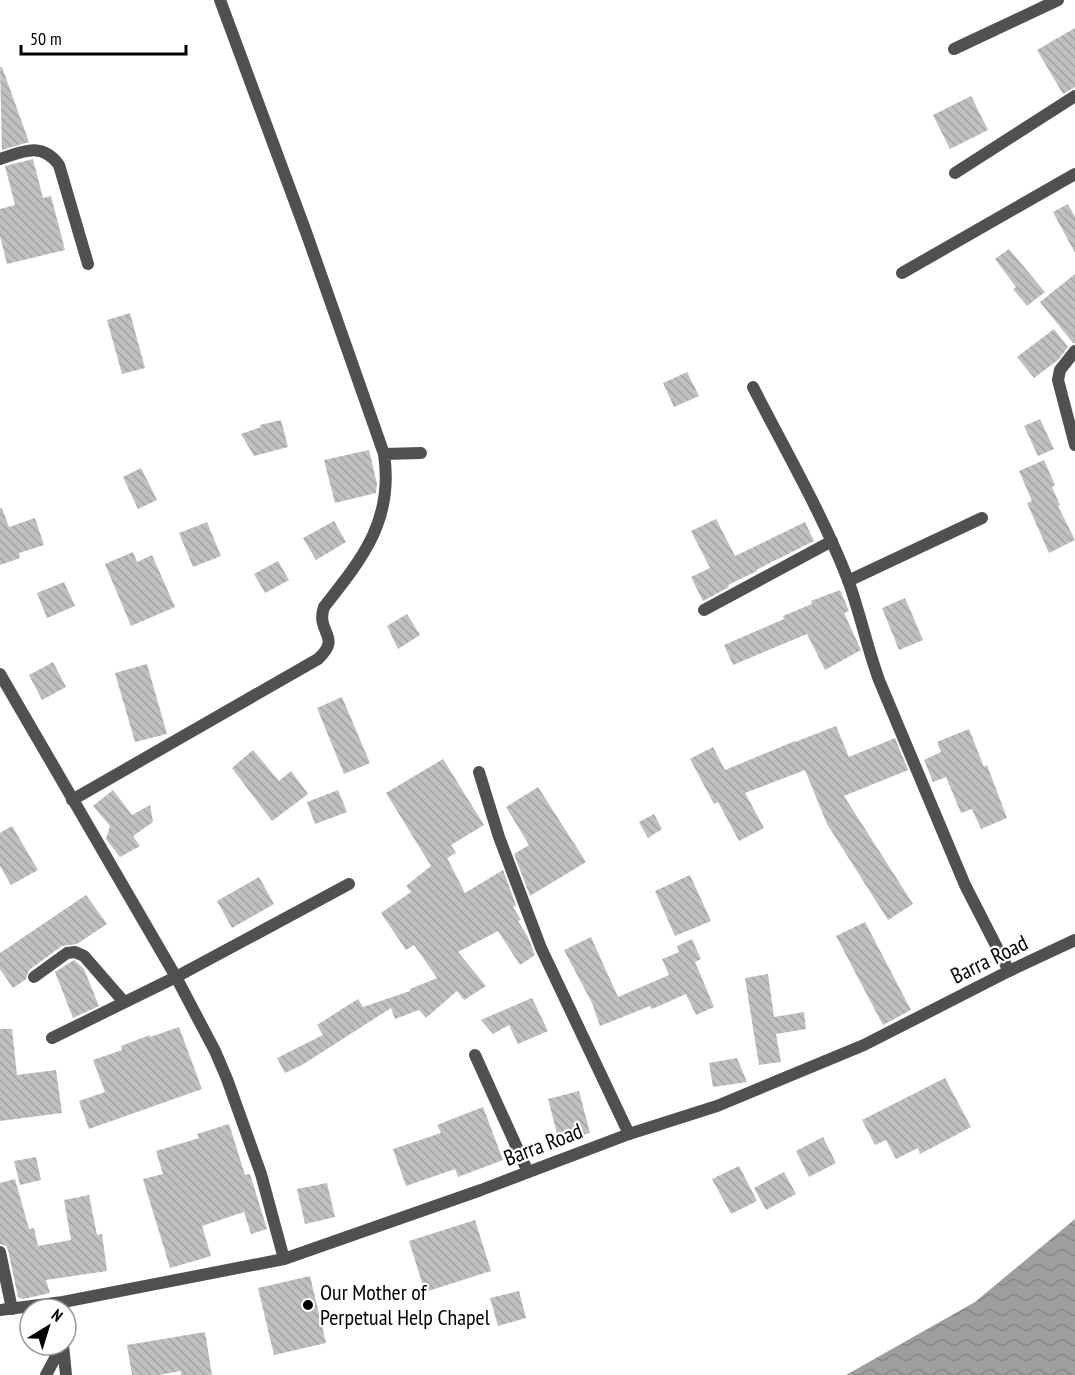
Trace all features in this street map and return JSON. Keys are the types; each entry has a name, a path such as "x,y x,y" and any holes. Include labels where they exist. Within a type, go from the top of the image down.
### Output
{"street":[{"path":"72,800 318,659 328,649 330,642 321,615 324,607 357,565 371,542 380,517 386,482 384,454 306,232 220,0"},
{"path":"954,49 1058,0"},
{"path":"955,173 1075,96"},
{"path":"0,159 33,150 42,150 52,156 59,165 88,264"},
{"path":"902,273 1075,174"},
{"path":"1075,351 1060,370 1058,380 1075,444"},
{"path":"753,387 832,541 861,618 879,680 965,885 1009,971"},
{"path":"384,454 422,453"},
{"path":"848,581 982,518"},
{"path":"704,610 832,541"},
{"path":"0,674 176,977 215,1051 228,1079 261,1174 284,1259"},
{"path":"479,772 499,837 541,948 629,1134"},
{"path":"52,1038 176,977 349,884"},
{"name":"Barra Road","path":"78,1302 284,1259 629,1134 717,1106 864,1045 1075,940"},
{"path":"34,977 67,953 75,952 84,956 124,1002"},
{"path":"475,1054 528,1172"},
{"path":"0,1252 6,1310"},
{"path":"46,1375 56,1357"},
{"path":"64,1357 66,1375"}],"water":[{"path":"1075,1219 1075,1375 846,1375 975,1302"}],"building":[{"path":"1075,28 1075,87 1063,94 1037,50"},
{"path":"0,67 2,67 29,142 2,150"},
{"path":"971,96 988,130 950,149 933,115"},
{"path":"33,159 43,198 51,196 65,250 7,264 0,236 0,209 15,205 5,166"},
{"path":"1068,204 1075,217 1075,253 1053,212"},
{"path":"1009,249 1045,292 1027,306 1013,289 1016,287 995,259"},
{"path":"1075,274 1075,343 1073,343 1040,302"},
{"path":"130,313 145,368 122,374 107,320"},
{"path":"1054,329 1068,347 1058,360 1034,378 1017,357"},
{"path":"687,372 699,396 674,407 663,383"},
{"path":"1040,419 1054,449 1038,456 1024,426"},
{"path":"281,420 288,447 254,456 241,434 261,427 260,425"},
{"path":"369,450 377,484 376,493 335,503 324,460"},
{"path":"1044,460 1055,485 1052,487 1060,505 1058,506 1075,540 1049,553 1027,503 1032,501 1019,471"},
{"path":"141,468 157,500 138,509 123,477"},
{"path":"0,508 2,508 9,527 35,518 44,545 19,553 20,558 0,565"},
{"path":"716,519 735,556 805,522 814,541 728,585 729,587 703,601 691,577 710,568 691,531"},
{"path":"334,521 346,542 316,560 303,538"},
{"path":"207,522 221,556 193,567 179,533"},
{"path":"133,552 137,562 152,555 175,607 131,626 105,564"},
{"path":"278,561 289,580 265,593 254,574"},
{"path":"64,582 75,606 47,618 37,593"},
{"path":"840,590 849,611 844,613 861,650 825,670 807,634 733,665 724,645 784,619 783,616 812,604 811,601"},
{"path":"905,598 923,640 899,650 882,608"},
{"path":"407,614 420,635 398,649 387,626"},
{"path":"53,662 66,687 42,700 29,675"},
{"path":"147,664 167,734 135,742 115,673"},
{"path":"342,697 370,763 344,774 317,708"},
{"path":"836,726 849,757 895,738 908,770 844,796 913,904 888,920 827,824 805,770 745,793 764,828 739,841 718,802 714,804 690,759 713,747 725,770"},
{"path":"969,729 984,767 987,765 1007,818 981,829 972,809 961,813 946,777 933,782 924,760 941,752 937,742"},
{"path":"253,750 279,781 291,771 308,794 272,821 232,768"},
{"path":"443,759 484,825 451,845 456,853 447,858 465,893 503,870 516,905 513,907 521,920 518,921 535,955 520,965 498,931 458,952 486,986 464,1000 457,991 426,1018 419,1010 395,1019 391,1008 302,1065 285,1073 277,1058 323,1035 317,1025 358,999 363,1007 410,991 410,989 437,978 414,945 406,950 381,913 411,892 406,886 431,866 386,793"},
{"path":"538,787 586,862 530,896 514,854 529,845 506,807"},
{"path":"113,790 132,815 150,805 153,822 133,836 140,846 120,857 106,839 110,826 93,806"},
{"path":"338,790 347,812 315,824 307,802"},
{"path":"654,814 662,829 648,838 639,822"},
{"path":"12,826 38,870 11,885 0,866 0,833"},
{"path":"690,875 711,921 675,936 655,891"},
{"path":"259,877 274,904 232,928 217,901"},
{"path":"86,895 107,924 77,944 62,946 29,970 26,979 13,988 0,969 0,953"},
{"path":"865,922 911,1010 883,1025 836,936"},
{"path":"591,937 618,997 669,975 662,959 679,952 677,946 692,939 701,959 695,962 714,1007 696,1015 686,994 652,1009 650,1006 600,1026 592,1003 564,950"},
{"path":"74,960 84,969 99,1006 73,1018 55,972"},
{"path":"768,974 774,1017 804,1012 806,1029 776,1034 781,1062 759,1065 745,978"},
{"path":"532,998 548,1031 518,1044 509,1025 493,1034 481,1020"},
{"path":"179,1027 202,1089 89,1129 79,1101 105,1092 93,1060 122,1050 121,1046"},
{"path":"0,1029 12,1029 17,1075 56,1070 62,1113 0,1121"},
{"path":"737,1058 747,1082 713,1087 709,1063"},
{"path":"945,1078 971,1127 920,1154 918,1148 896,1159 886,1140 875,1145 862,1120"},
{"path":"579,1091 590,1133 559,1141 548,1099"},
{"path":"483,1107 503,1160 458,1177 455,1169 406,1186 393,1149 441,1133 437,1125"},
{"path":"229,1124 245,1175 250,1174 267,1229 251,1234 244,1212 202,1226 211,1256 170,1268 143,1179 163,1174 156,1151 199,1138 197,1134"},
{"path":"823,1137 836,1163 809,1177 796,1151"},
{"path":"36,1157 41,1180 20,1185 14,1161"},
{"path":"739,1166 757,1201 731,1214 712,1179"},
{"path":"784,1172 796,1194 766,1210 754,1188"},
{"path":"15,1179 29,1229 34,1228 38,1246 71,1240 64,1200 89,1195 97,1235 102,1234 107,1271 46,1280 50,1293 18,1297 8,1250 6,1246 0,1244 0,1183"},
{"path":"327,1183 335,1217 305,1224 297,1189"},
{"path":"475,1220 491,1271 425,1292 409,1241"},
{"path":"310,1276 326,1343 274,1355 258,1288"},
{"path":"519,1291 526,1318 498,1326 490,1298"},
{"path":"205,1332 212,1375 181,1375 181,1371 159,1375 132,1375 127,1345"}],"place":[{"name":"Our Mother of Perpetual Help Chapel","path":"308,1305"}]}
